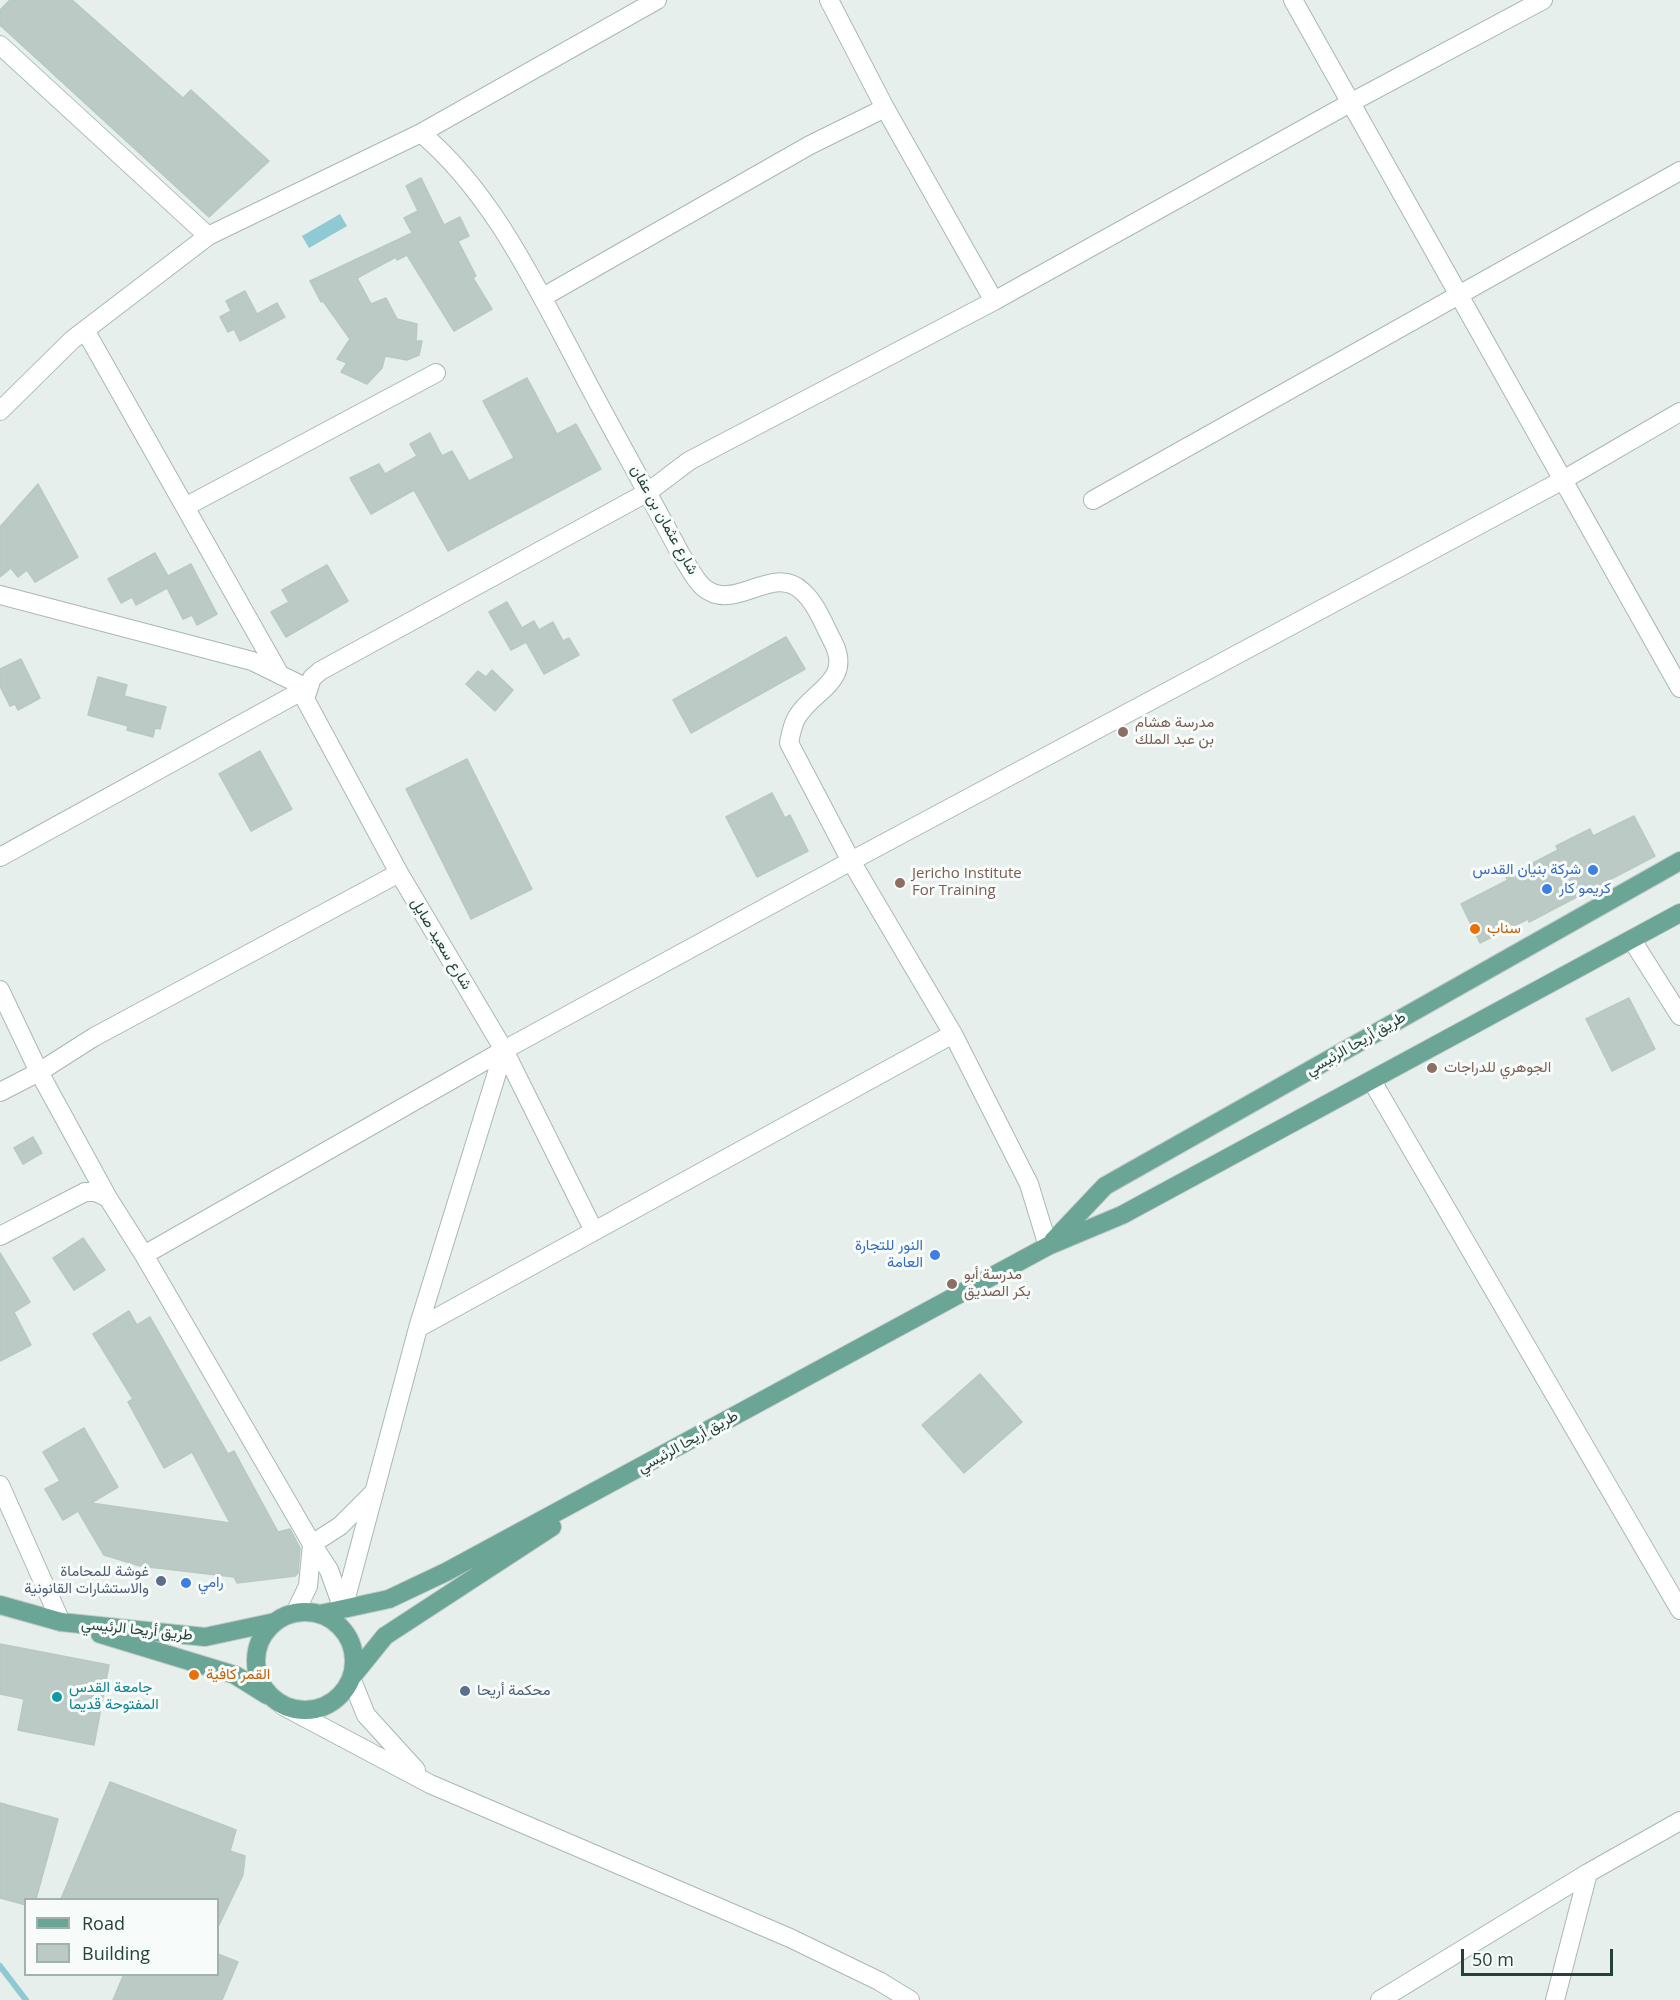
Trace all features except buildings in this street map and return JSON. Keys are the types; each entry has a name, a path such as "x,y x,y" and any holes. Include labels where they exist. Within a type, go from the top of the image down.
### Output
{"main road":[{"name":"طريق أريحا الرئيسي","path":"1048,1246 1105,1186 1680,861"},
{"name":"طريق أريحا الرئيسي","path":"320,1614 389,1599 446,1572 1048,1246 1122,1215 1680,913"},
{"path":"61,1622 235,1675 276,1701 299,1711 316,1709 341,1696 351,1678 379,1642 397,1627 511,1555 630,1473"},
{"name":"طريق أريحا الرئيسي","path":"0,1605 61,1622 205,1637 275,1622"},
{"path":"276,1701 260,1682 255,1666 260,1642 275,1622 295,1613 320,1614 334,1622 345,1633 352,1647 354,1663 351,1678"}],"street":[{"path":"0,411 85,330 208,236 421,133 657,0"},
{"path":"829,0 885,108 994,301"},
{"path":"1293,0 1680,688"},
{"path":"0,857 307,688 320,671 648,492 689,461 994,301 1350,103 1543,0"},
{"path":"0,45 208,236"},
{"path":"543,297 810,145 885,108"},
{"name":"شارع عثمان بن عفان","path":"421,133 459,169 543,297 680,553 701,586 709,592 733,595 779,580 792,583 810,598 835,645 838,661 837,674 798,716 789,743 851,861"},
{"path":"1093,500 1680,171"},
{"path":"85,330 280,675"},
{"path":"185,507 436,373"},
{"path":"144,1255 504,1050 851,861 1563,480 1680,412"},
{"path":"0,595 252,661 307,688"},
{"name":"شارع سعيد صايل","path":"307,688 306,699 399,873 504,1050 594,1231"},
{"path":"851,861 953,1035 1029,1184 1048,1246"},
{"path":"0,1092 39,1072 94,1037 399,873"},
{"path":"1632,940 1680,1016"},
{"path":"0,990 39,1072 108,1198 144,1255 329,1570 343,1609"},
{"path":"418,1328 953,1035"},
{"path":"343,1609 418,1328 504,1050"},
{"path":"1372,1081 1680,1610"},
{"path":"0,1236 85,1192 96,1192 108,1198"},
{"path":"0,1485 61,1622"},
{"path":"312,1544 340,1526 375,1491"},
{"path":"295,1613 308,1586 312,1544"},
{"path":"351,1678 366,1715 430,1784"},
{"path":"276,1701 430,1784 790,1938 879,1981 910,2000"},
{"path":"1380,2000 1588,1873 1680,1821"},
{"path":"1555,2000 1588,1873"}],"water":[{"path":"340,214 347,226 309,248 302,236"}],"waterway":[{"path":"0,1966 26,2000"}],"place":[{"name":"مدرسة هشام بن عبد الملك","path":"1123,732"},
{"name":"شركة بنيان القدس","path":"1593,870"},
{"name":"Jericho Institute For Training","path":"900,883"},
{"name":"كريمو كار","path":"1547,889"},
{"name":"سناب","path":"1475,929"},
{"name":"الجوهري للدراجات","path":"1432,1068"},
{"name":"النور للتجارة العامة","path":"935,1255"},
{"name":"مدرسة أبو بكر الصديق","path":"952,1284"},
{"name":"غوشة للمحاماة والاستشارات القانونية","path":"161,1581"},
{"name":"رامي","path":"186,1583"},
{"name":"القمر كافية","path":"194,1675"},
{"name":"محكمة أريحا","path":"465,1691"},
{"name":"جامعة القدس المفتوحة قديما","path":"57,1697"}]}
